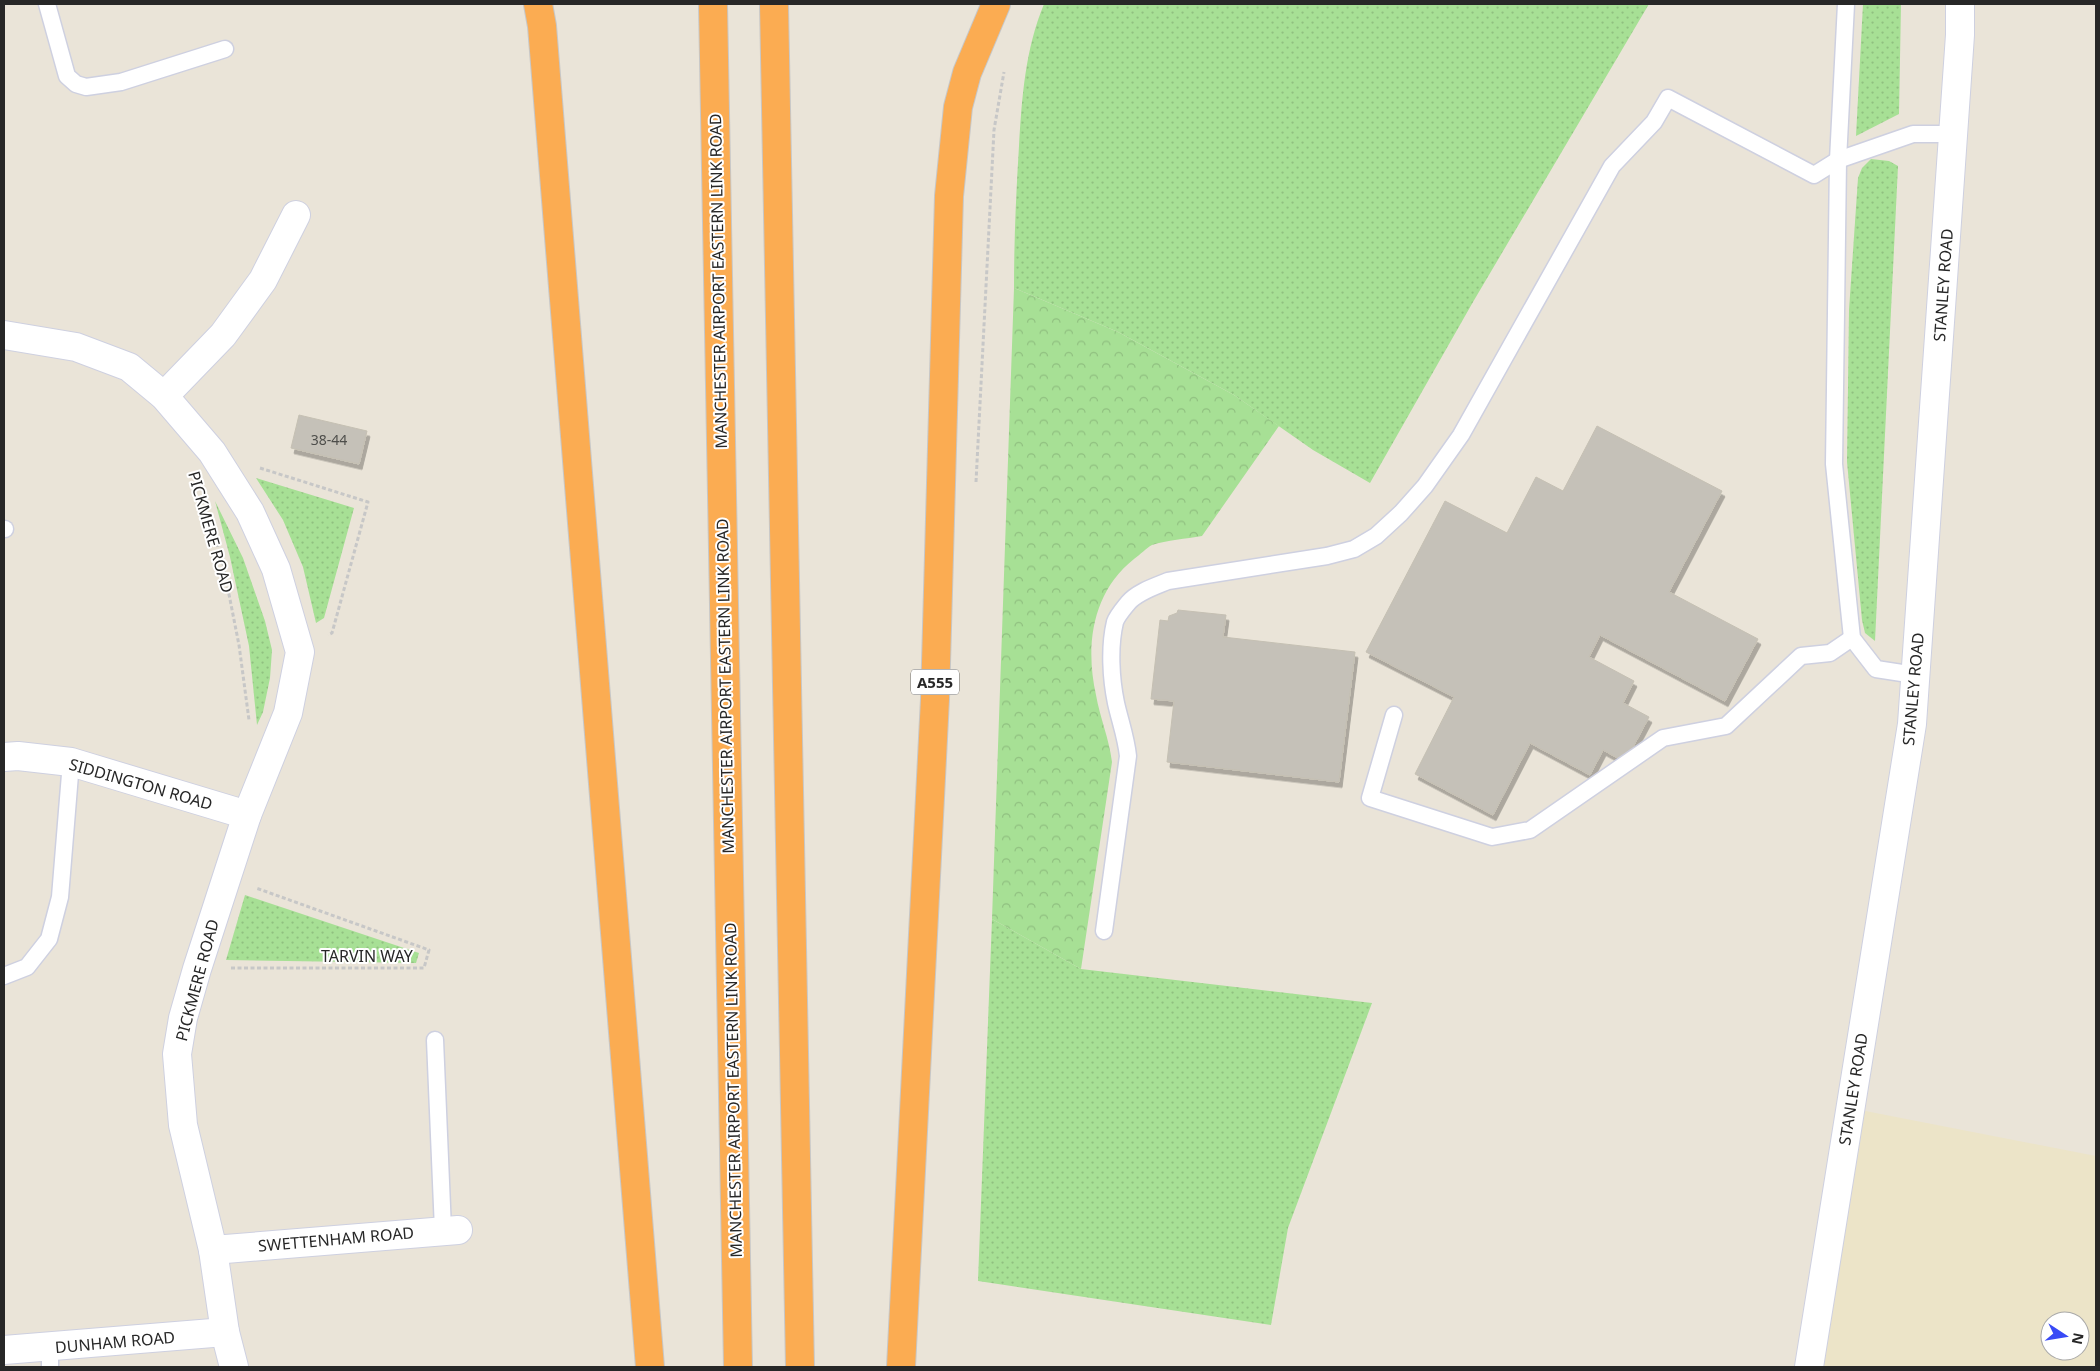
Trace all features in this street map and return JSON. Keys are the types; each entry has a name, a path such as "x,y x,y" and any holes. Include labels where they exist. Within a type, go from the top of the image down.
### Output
{"highway":[{"path":"538,4 542,26 571,362 650,1367"},
{"name":"MANCHESTER AIRPORT EASTERN LINK ROAD","path":"713,4 738,1367"},
{"path":"774,4 800,1367"},
{"name":"A555","path":"901,1367 935,699 949,196 958,107 967,73 996,4"}],"street":[{"path":"1950,4 1960,35"},
{"name":"STANLEY ROAD","path":"1809,1367 1912,724 1960,35 1960,4"},
{"path":"164,396 223,335 258,288 296,215"},
{"name":"PICKMERE ROAD","path":"4,335 76,347 129,367 164,396 212,452 250,512 276,569 300,652 288,713 246,816 197,968 183,1018 177,1054 183,1124 213,1250 226,1332 234,1367"},
{"name":"SIDDINGTON ROAD","path":"4,757 18,756 71,762 246,816"},
{"name":"SWETTENHAM ROAD","path":"213,1250 450,1230"},
{"name":"DUNHAM ROAD","path":"4,1350 50,1357 226,1332"}],"lane":[{"path":"47,4 68,76 76,84 86,86 121,82 225,49"},
{"path":"1846,4 1838,160 1834,464 1852,638 1876,669 1915,675"},
{"path":"1104,931 1128,756 1126,736 1116,704 1112,678 1113,641 1116,620 1129,601 1168,581 1327,556 1354,549 1376,536 1401,513 1426,486 1461,435 1612,166 1654,122 1668,98 1814,175 1838,160 1913,134 1952,134"},
{"path":"1394,715 1370,798 1492,837 1530,830 1663,738 1726,726 1801,656 1830,653 1852,638"},
{"path":"4,976 27,967 48,939 60,897 71,762"},
{"path":"435,1040 450,1230"}],"path":[{"path":"258,467 368,502 332,633 300,652"},
{"name":"PICKMERE ROAD","path":"200,496 222,559 239,644 251,729"},
{"name":"TARVIN WAY","path":"197,968 424,968 429,950 227,878"}],"shaded area":[{"path":"1850,1108 2096,1156 2096,1367 1809,1367"}],"green space":[{"path":"1044,4 1649,4 1473,302 1370,483 1313,450 1234,395 1118,332 1014,288 1016,200 1023,92 1032,39"},
{"path":"1863,4 1901,4 1899,114 1856,136"},
{"path":"1871,159 1889,161 1898,166 1875,641 1865,633 1862,620 1847,462 1849,310 1858,178 1862,168"},
{"path":"1014,288 1118,332 1234,395 1279,426 1202,536 1150,546 1120,572 1109,587 1101,604 1095,621 1091,658 1096,695 1112,762 1081,969 992,919"},
{"path":"256,478 354,508 324,618 316,623 303,567 283,520"},
{"path":"215,501 243,558 265,621 272,650 270,678 263,712 257,725 249,646 230,557"},
{"path":"245,895 419,953 416,963 226,960"},
{"path":"992,919 1081,969 1372,1003 1288,1228 1271,1325 978,1281"}],"building":[{"path":"299,415 367,431 359,464 291,448"},
{"path":"1597,426 1722,491 1669,592 1758,639 1725,701 1600,635 1589,657 1634,681 1623,703 1649,717 1625,762 1603,750 1590,775 1530,743 1493,815 1415,774 1454,697 1366,652 1445,501 1507,533 1536,477 1563,491"},
{"path":"1178,610 1226,615 1223,637 1355,652 1339,782 1167,762 1174,701 1151,699 1160,620 1168,621 1169,616 1177,613"}]}
